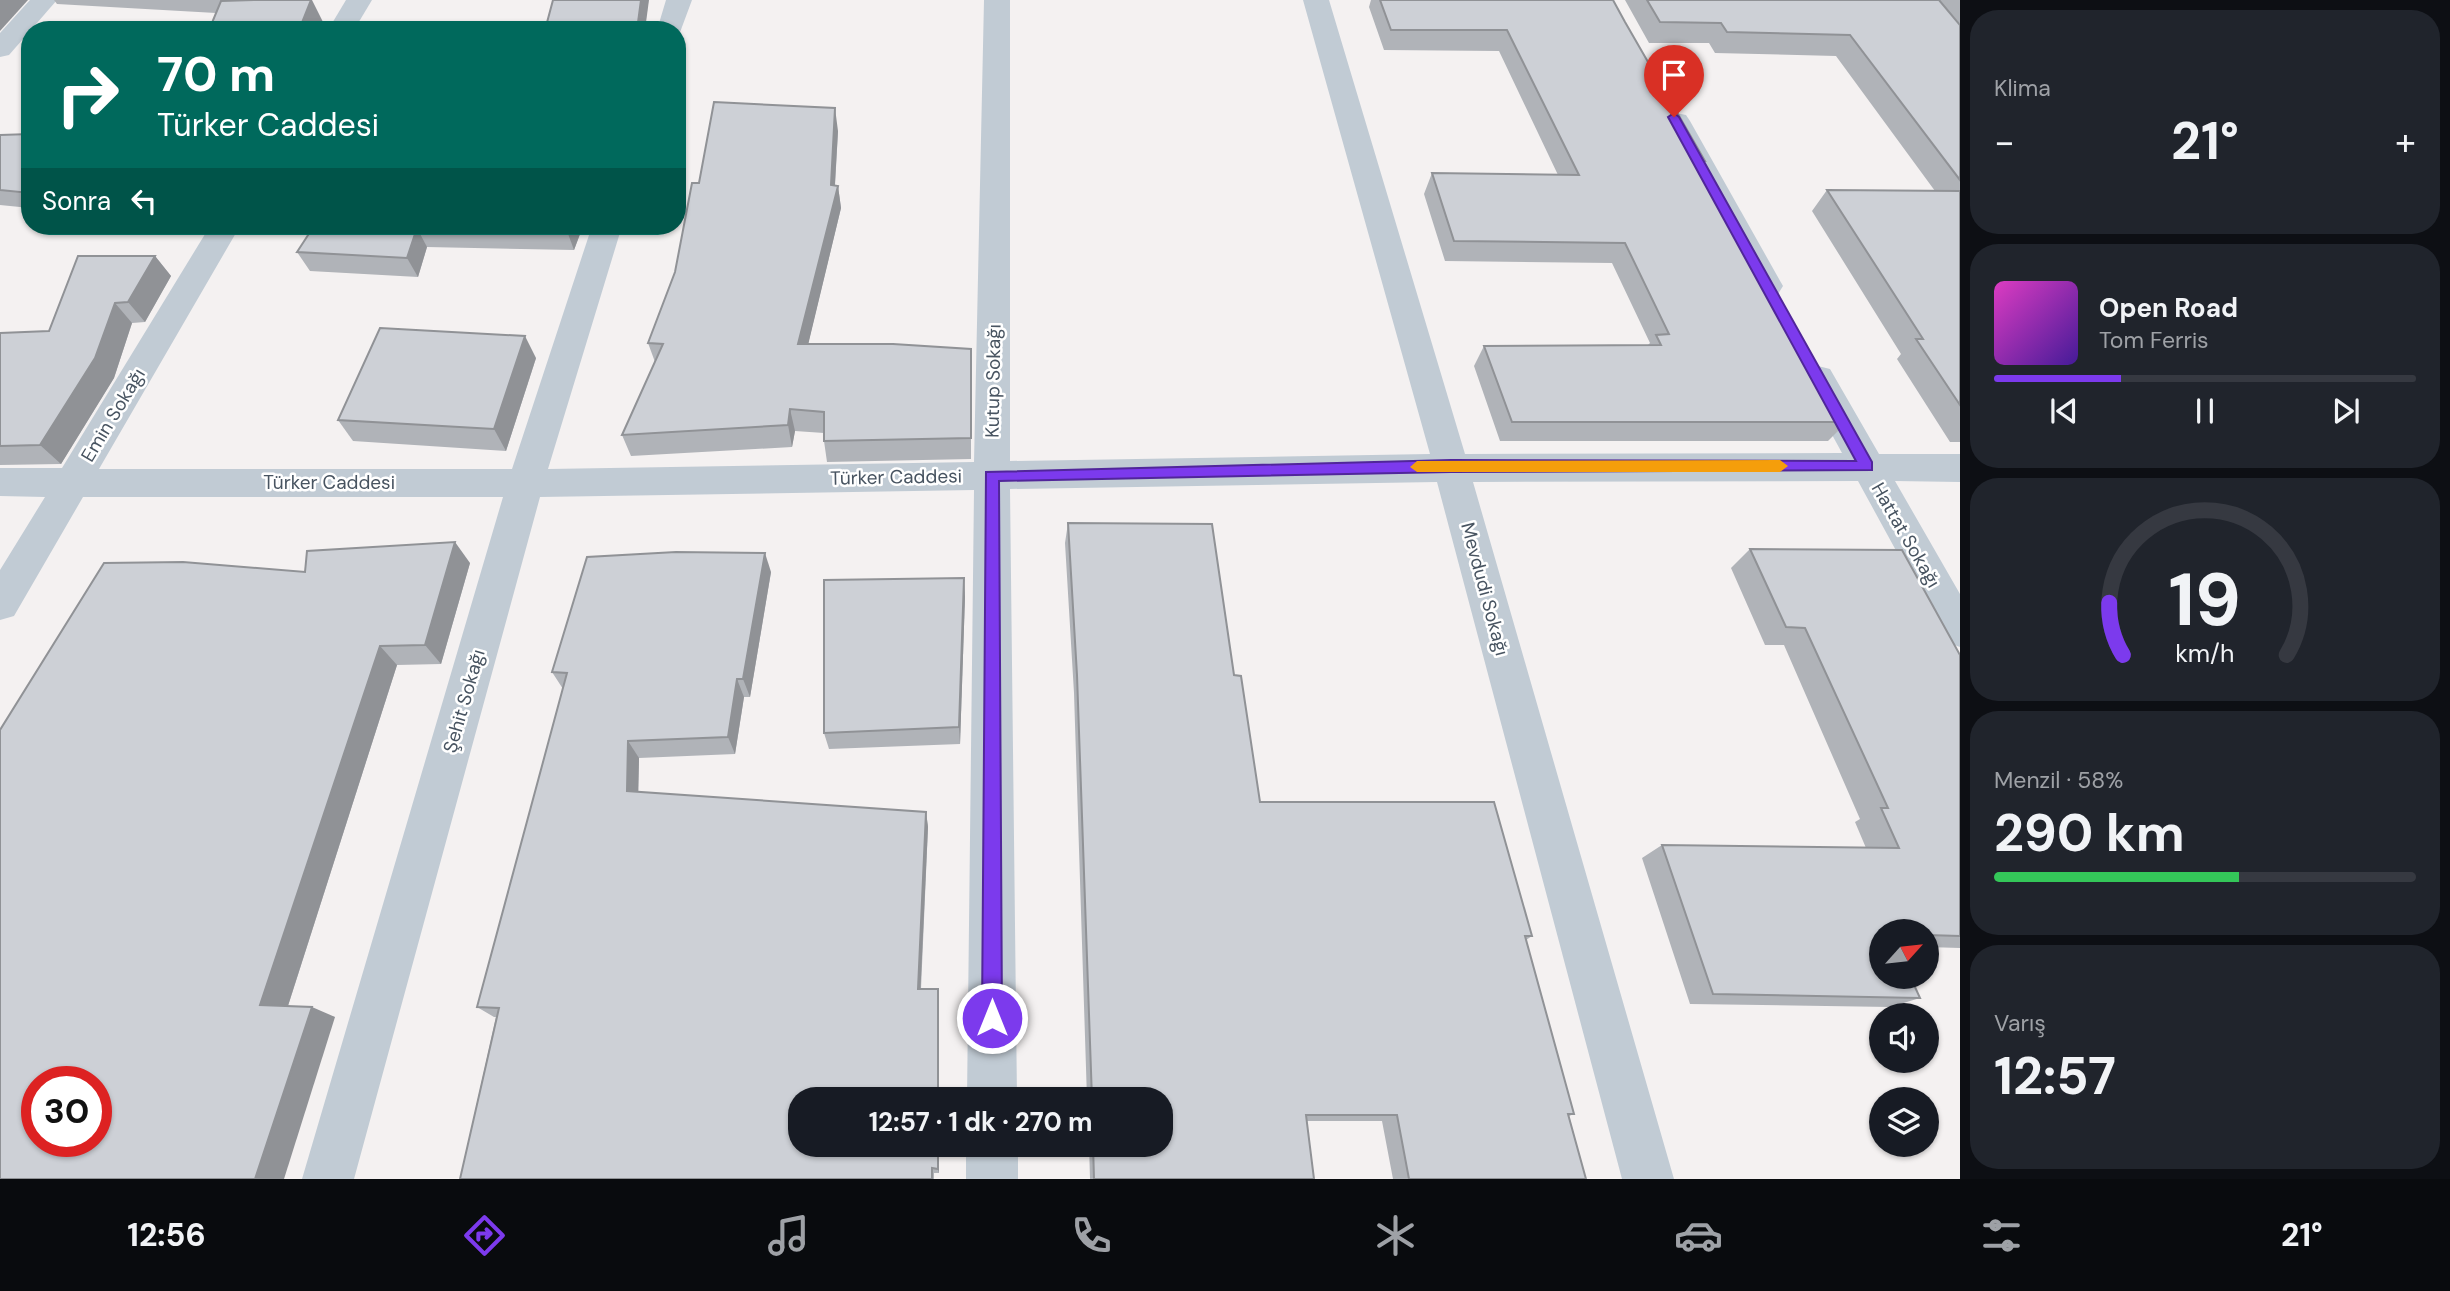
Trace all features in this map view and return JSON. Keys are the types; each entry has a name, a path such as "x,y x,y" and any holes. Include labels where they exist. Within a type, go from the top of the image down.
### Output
{"street":[{"path":"25,21 44,0"},
{"path":"346,21 359,0"},
{"path":"673,21 679,0"},
{"name":"Kutup Sokağı","path":"992,1087 992,476 997,0"},
{"name":"Mevdudi Sokağı","path":"1316,0 1451,466 1648,1179"},
{"path":"0,49 21,26"},
{"path":"1662,96 1781,311"},
{"name":"Emin Sokağı","path":"0,604 220,235"},
{"name":"Şehit Sokağı","path":"328,1179 526,481 604,235"},
{"name":"Hattat Sokağı","path":"1801,347 1960,630"},
{"name":"Türker Caddesi","path":"0,482 72,484 992,476 1451,466 1960,468"},
{"path":"992,1157 992,1179"}],"building":[{"path":"311,0 303,21 213,21 221,1"},
{"path":"553,0 641,0 638,21 547,21"},
{"path":"1380,0 1613,0 1705,161 1696,161 1847,422 1512,422 1484,346 1661,345 1656,335 1669,334 1625,243 1454,241 1432,173 1579,175 1507,30 1391,30"},
{"path":"1647,0 1939,0 1960,25 1960,180 1850,35 1727,32 1721,23 1660,22"},
{"path":"714,102 835,108 831,185 838,186 798,344 893,344 971,349 971,438 824,441 824,412 790,409 788,425 622,435 663,344 648,343 675,272 682,235 686,235 686,214 692,183 699,183"},
{"path":"21,134 21,192 0,190 0,135"},
{"path":"1827,190 1960,191 1960,405 1916,339 1923,339"},
{"path":"308,235 415,235 407,258 297,252"},
{"path":"78,256 155,256 128,302 115,303 95,358 40,445 0,446 0,333 49,331"},
{"path":"380,328 525,336 494,429 338,420"},
{"path":"1068,523 1212,524 1234,675 1241,676 1260,802 1494,802 1532,936 1525,936 1574,1114 1568,1114 1586,1179 1409,1179 1397,1115 1306,1115 1314,1179 1094,1179 1093,1157 1173,1157 1173,1087 1092,1087 1077,675"},
{"path":"455,542 425,645 380,646 260,1005 312,1007 255,1179 0,1179 0,730 104,563 183,562 305,572 307,551"},
{"path":"1750,549 1902,550 1960,655 1960,936 1939,935 1939,919 1869,919 1869,989 1916,989 1920,998 1713,994 1662,845 1899,848 1881,808 1888,808 1805,628 1786,627"},
{"path":"676,552 765,553 743,679 737,679 728,737 628,741 627,791 926,812 918,989 938,989 938,1087 788,1087 788,1157 938,1157 938,1169 932,1168 932,1179 460,1179 499,1008 477,1007 567,673 552,672 587,557"},
{"path":"964,578 959,727 824,733 824,580"}],"slow traffic":[{"path":"1417,467 1780,466"}],"route":[{"path":"992,1018 992,476 1451,466 1867,466 1674,117"}]}
